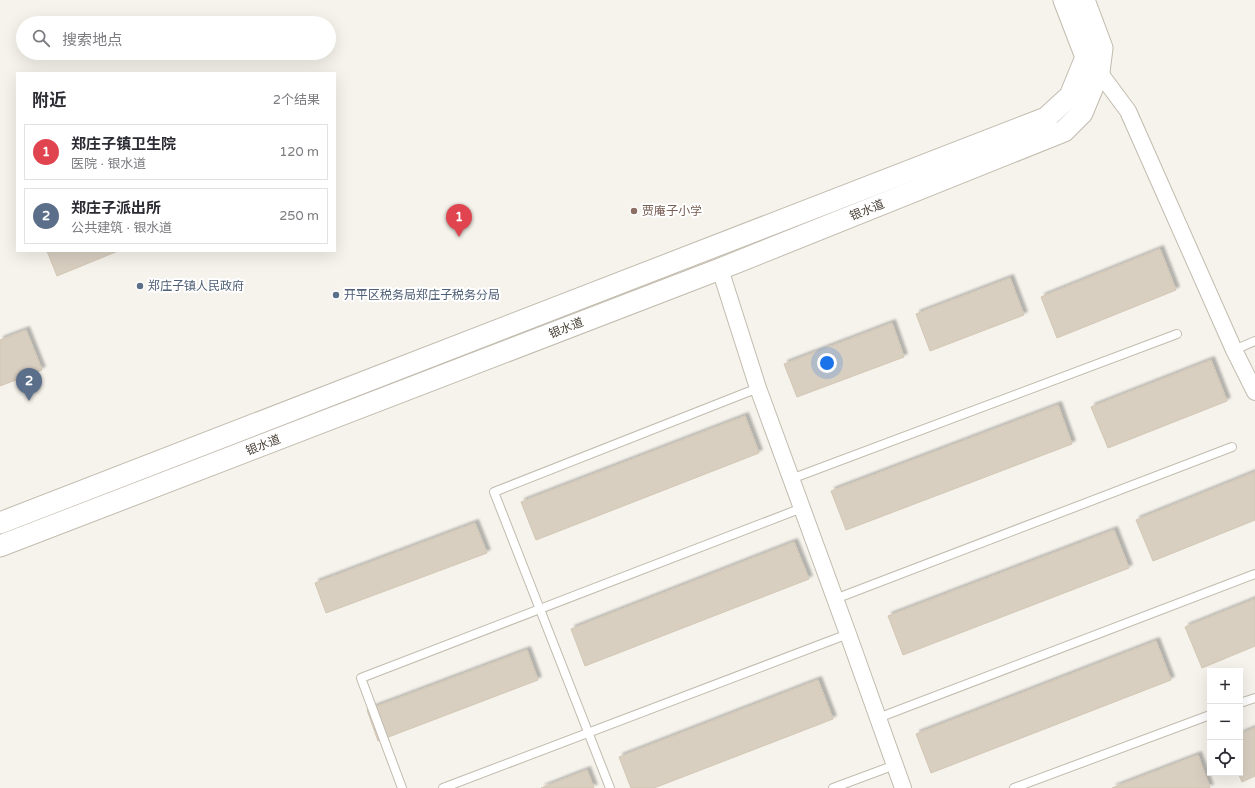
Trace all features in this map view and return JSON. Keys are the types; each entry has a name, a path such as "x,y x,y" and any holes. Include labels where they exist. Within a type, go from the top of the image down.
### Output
{"street":[{"path":"1064,0 1092,65 1128,110 1234,350 1255,392"},
{"path":"1084,0 1102,48 1092,65"},
{"name":"银水道","path":"0,546 720,269 1064,131 1082,113 1092,65"},
{"name":"银水道","path":"0,523 1046,118 1070,96 1092,65"},
{"path":"720,269 758,388 903,788"}],"lane":[{"path":"791,479 1177,334"},
{"path":"1234,350 1255,341"},
{"path":"610,788 494,492 758,388"},
{"path":"835,599 1232,447"},
{"path":"402,788 360,678 802,508"},
{"path":"878,718 1255,574"},
{"path":"443,788 848,634"},
{"path":"1243,702 1255,698"},
{"path":"1014,788 1207,716"},
{"path":"832,788 895,765"}],"building":[{"path":"1160,249 1176,290 1057,338 1041,297"},
{"path":"47,252 116,252 57,276"},
{"path":"1010,278 1024,315 930,351 916,314"},
{"path":"892,323 904,357 797,397 784,364"},
{"path":"26,330 42,370 0,386 0,340"},
{"path":"1211,360 1227,401 1108,448 1091,407"},
{"path":"1058,405 1072,444 846,530 831,491"},
{"path":"745,416 759,453 536,540 521,502"},
{"path":"1255,472 1255,520 1153,561 1136,520"},
{"path":"475,523 487,553 326,613 315,583"},
{"path":"1114,530 1129,568 903,655 888,616"},
{"path":"794,542 809,579 585,666 571,629"},
{"path":"1255,599 1255,646 1202,668 1185,627"},
{"path":"1156,641 1171,680 931,773 916,734"},
{"path":"527,650 538,680 378,741 367,710"},
{"path":"818,680 833,719 654,788 631,788 619,757"},
{"path":"1255,728 1255,776 1242,782 1239,776 1243,776 1243,733"},
{"path":"1198,755 1210,788 1112,788"},
{"path":"587,770 594,788 541,788"}],"place":[{"name":"贾庵子小学","path":"634,211"},
{"name":"郑庄子镇卫生院","path":"459,237"},
{"name":"郑庄子镇人民政府","path":"140,286"},
{"name":"开平区税务局郑庄子税务分局","path":"336,295"},
{"name":"郑庄子派出所","path":"29,401"}]}
